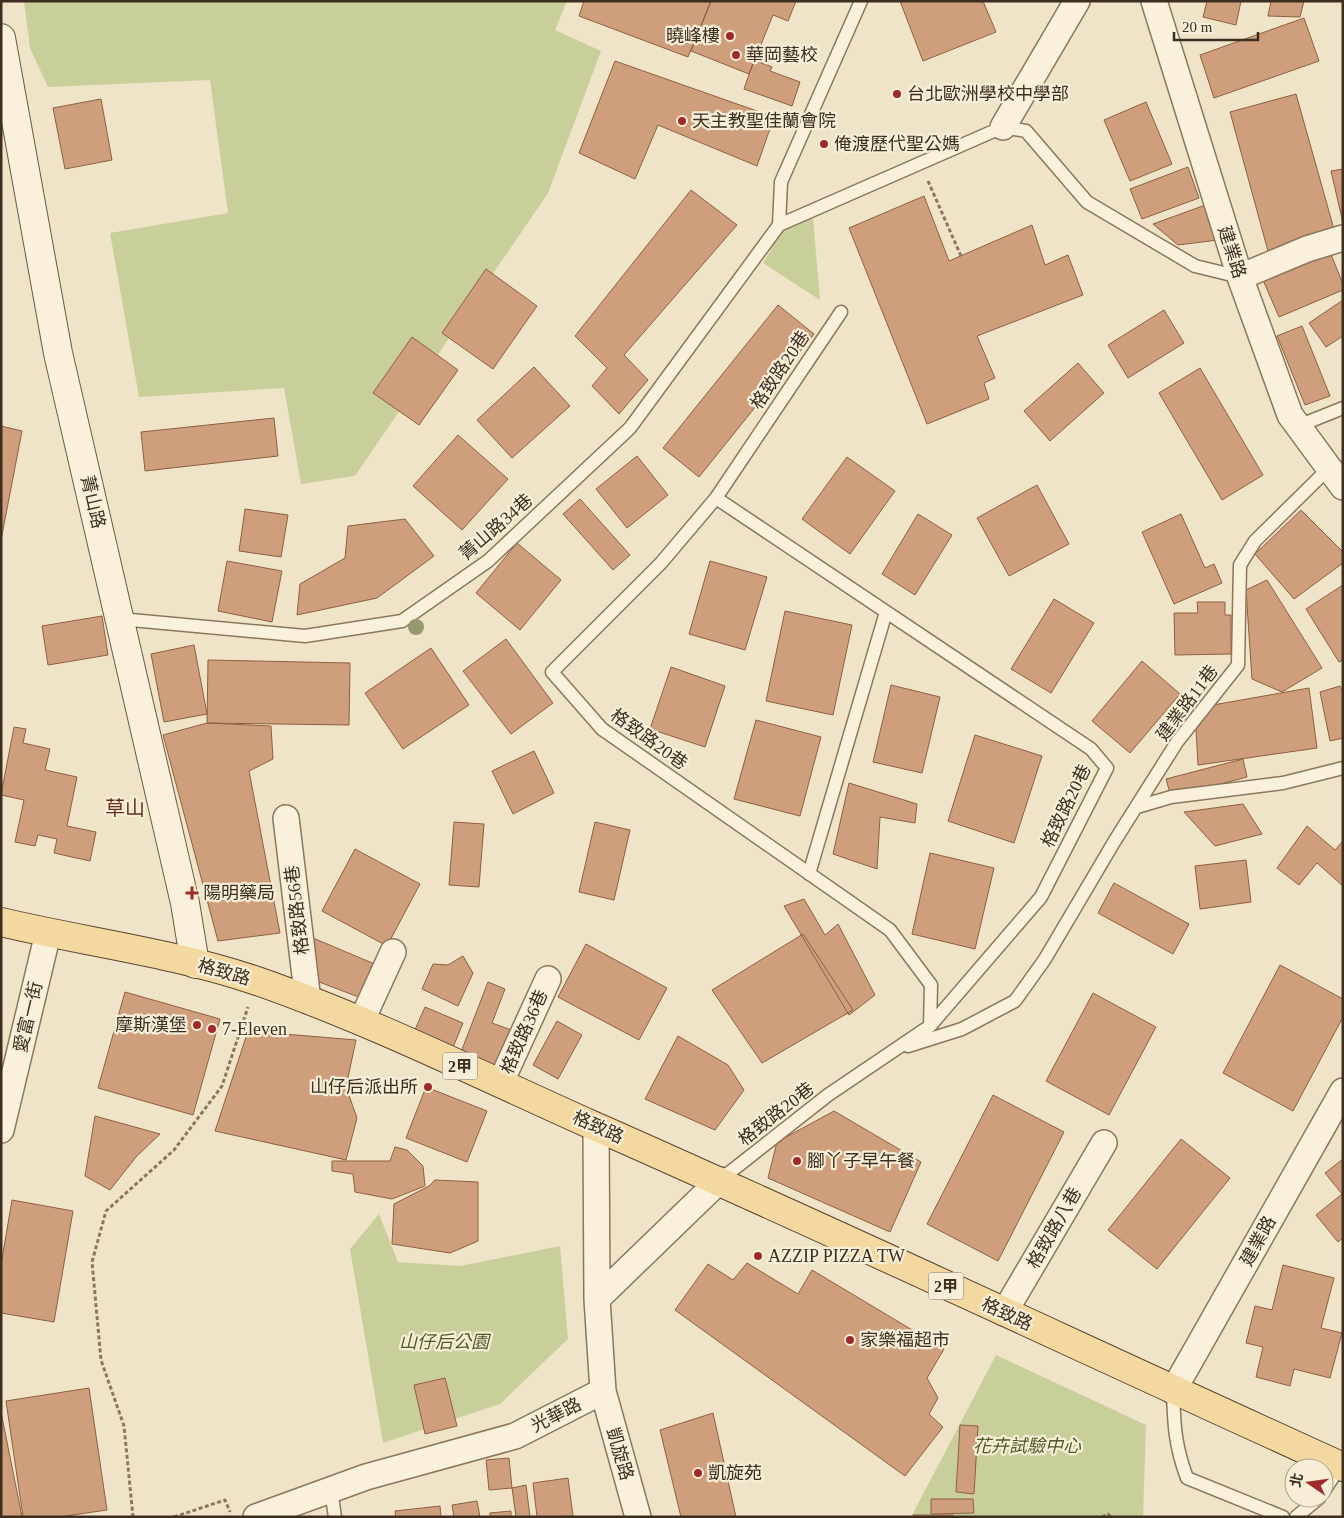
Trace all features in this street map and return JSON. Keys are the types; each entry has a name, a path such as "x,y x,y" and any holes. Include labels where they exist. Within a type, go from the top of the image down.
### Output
{"main road":[{"name":"格致路","path":"1,922 195,964 256,981 361,1022 720,1180 1173,1391"},
{"name":"2甲","path":"1173,1391 1341,1466"}],"street":[{"path":"1003,127 1076,1"},
{"name":"建業路","path":"1154,1 1240,278 1290,415 1336,478"},
{"name":"菁山路","path":"1,38 58,352 186,902 195,964"},
{"path":"1240,278 1307,249 1343,238"},
{"name":"格致路56巷","path":"286,818 308,1001"},
{"name":"愛富一街","path":"1,1130 48,933"},
{"path":"361,1022 393,952"},
{"name":"格致路36巷","path":"500,1084 548,979"},
{"name":"建業路","path":"1173,1391 1343,1091"},
{"name":"光華路","path":"256,1517 366,1477 515,1436 602,1391 597,1299 596,1127"},
{"name":"格致路八巷","path":"1004,1313 1104,1143"},
{"path":"597,1299 720,1180"},
{"name":"凱旋路","path":"602,1391 638,1517"}],"lane":[{"path":"861,1 781,182 779,225 1003,127 1026,131 1088,202 1196,266 1240,278"},
{"name":"菁山路34巷","path":"120,619 305,636 402,621 488,561 630,428 779,225"},
{"name":"格致路20巷","path":"840,312 716,498 661,563 552,672 602,729 890,930 932,985 930,1026"},
{"path":"1298,426 1343,408"},
{"name":"建業路11巷","path":"896,1050 962,1029 1015,1001 1046,959 1178,742 1238,665 1240,565 1255,541 1336,478"},
{"name":"格致路20巷","path":"716,498 1091,748 1107,768 1041,897 930,1026 828,1095 720,1180"},
{"path":"809,874 886,612"},
{"path":"1137,807 1171,797 1283,783 1343,768"},
{"path":"1173,1391 1174,1429 1178,1452 1187,1478 1283,1517"},
{"path":"331,1490 334,1517"},
{"path":"1296,1517 1307,1508"}],"path":[{"path":"921,162 961,256"},
{"path":"133,1517 124,1426 101,1360 92,1262 106,1211 174,1150 222,1086 256,981"},
{"path":"174,1517 226,1500 232,1517"},
{"path":"1102,1517 1108,1514 1111,1517"}],"green space":[{"path":"24,1 567,1 555,30 601,51 548,193 355,476 301,484 284,388 139,397 110,233 228,213 210,80 48,87 30,48"},
{"path":"813,218 820,300 763,263 783,230"},
{"name":"山仔后公園","path":"379,1214 398,1262 460,1266 560,1246 568,1339 500,1404 383,1443 350,1249"},
{"name":"花卉試驗中心","path":"996,1355 1146,1425 1143,1517 911,1517"}],"building":[{"path":"584,1 711,1 688,57 579,16"},
{"name":"曉峰樓","path":"711,1 796,1 788,21 773,15 749,74 691,51"},
{"path":"900,1 983,1 996,32 923,61"},
{"path":"1207,1 1241,1 1236,25 1203,17"},
{"path":"1271,1 1304,1 1300,17 1268,16"},
{"path":"1304,18 1319,61 1214,98 1200,55"},
{"path":"754,60 772,67 770,71 800,82 792,106 744,89"},
{"name":"天主教聖佳蘭會院","path":"615,61 774,117 757,166 658,125 635,179 579,153"},
{"path":"1296,94 1335,233 1268,251 1230,112"},
{"path":"101,99 112,160 65,169 53,108"},
{"path":"1146,102 1172,164 1130,181 1104,120"},
{"path":"1188,167 1199,198 1142,219 1130,189"},
{"path":"1343,169 1343,223 1331,171"},
{"path":"691,190 737,225 624,355 648,380 619,414 592,386 607,368 575,336"},
{"path":"924,196 949,261 1032,225 1045,265 1068,255 1083,295 977,336 995,378 984,383 989,399 927,424 849,228"},
{"path":"1208,204 1218,240 1178,245 1153,224"},
{"path":"1330,252 1343,284 1343,290 1279,317 1263,280"},
{"path":"486,269 537,306 493,369 442,333"},
{"path":"1343,300 1343,336 1326,347 1309,323"},
{"path":"778,305 814,334 699,477 663,448"},
{"path":"1164,310 1184,343 1128,378 1108,345"},
{"path":"1302,326 1330,396 1305,405 1277,336"},
{"path":"412,337 458,370 419,425 373,393"},
{"path":"1078,363 1104,393 1050,441 1024,411"},
{"path":"534,367 570,406 512,458 477,420"},
{"path":"1200,368 1263,475 1222,500 1159,393"},
{"path":"274,418 278,456 145,471 141,432"},
{"path":"1,426 22,431 1,540"},
{"path":"458,435 508,479 462,530 413,486"},
{"path":"637,456 668,495 627,528 596,489"},
{"path":"847,457 895,491 850,554 802,519"},
{"path":"1037,485 1069,544 1009,576 977,518"},
{"path":"580,499 630,555 613,570 563,514"},
{"path":"245,509 288,515 281,557 239,551"},
{"path":"1301,510 1343,552 1343,563 1294,599 1255,554"},
{"path":"918,514 952,535 915,595 882,574"},
{"path":"1181,514 1205,568 1214,564 1222,583 1174,604 1142,532"},
{"path":"405,519 434,556 377,598 297,615 300,584 345,558 348,526"},
{"path":"517,543 561,580 520,630 476,593"},
{"path":"227,561 282,571 272,622 218,611"},
{"path":"710,561 767,577 745,650 689,634"},
{"path":"1267,580 1322,668 1282,692 1252,679 1246,590"},
{"path":"1343,585 1343,660 1339,662 1306,609"},
{"path":"1054,599 1094,623 1051,693 1011,669"},
{"path":"1197,602 1225,602 1225,615 1231,615 1231,654 1175,655 1174,613 1198,613"},
{"path":"785,611 852,625 833,715 766,701"},
{"path":"102,616 108,655 48,665 42,626"},
{"path":"506,639 553,703 511,734 463,671"},
{"path":"194,645 207,714 164,722 151,654"},
{"path":"431,648 469,705 403,749 365,693"},
{"path":"208,660 350,663 349,725 207,723"},
{"path":"1142,661 1180,694 1130,753 1092,721"},
{"path":"671,667 725,686 705,747 650,729"},
{"path":"891,685 940,697 922,773 873,762"},
{"path":"1340,686 1343,692 1343,738 1330,741 1320,692"},
{"path":"1309,688 1317,748 1198,765 1196,729 1213,705"},
{"path":"756,720 821,737 800,816 734,799"},
{"path":"207,723 271,726 273,759 249,771 280,933 218,941 163,735"},
{"path":"14,727 26,729 23,743 50,749 45,770 77,777 67,826 96,832 90,861 54,853 57,839 38,835 35,846 15,842 24,800 1,795"},
{"path":"975,735 1042,756 1014,843 948,821"},
{"path":"534,751 554,793 513,814 492,771"},
{"path":"1243,759 1247,777 1171,797 1166,779"},
{"path":"849,783 917,804 915,823 880,817 877,869 833,854"},
{"path":"1243,804 1262,834 1215,846 1184,812"},
{"path":"454,822 484,824 479,887 449,885"},
{"path":"595,822 630,830 614,900 579,892"},
{"path":"1307,826 1335,850 1343,841 1343,886 1317,863 1299,885 1277,868"},
{"path":"355,849 420,884 387,946 322,911"},
{"path":"930,853 994,868 975,949 912,934"},
{"path":"1246,860 1251,902 1200,909 1195,866"},
{"path":"1114,883 1189,924 1173,954 1098,913"},
{"path":"804,899 825,935 838,924 875,995 849,1015 784,906"},
{"path":"803,934 853,1010 762,1063 712,990"},
{"path":"313,938 384,968 369,1001 314,980"},
{"path":"586,944 667,988 639,1040 558,997"},
{"path":"463,956 473,973 458,1006 422,989 433,964 448,965"},
{"path":"1280,965 1343,999 1343,1017 1293,1111 1223,1073"},
{"path":"488,982 505,989 492,1023 514,1031 500,1068 461,1052"},
{"path":"125,992 220,1019 193,1115 98,1088"},
{"path":"1093,993 1156,1027 1109,1115 1046,1081"},
{"path":"425,1007 463,1023 449,1057 410,1041"},
{"path":"557,1021 582,1035 558,1079 533,1065"},
{"path":"248,1031 356,1040 346,1087 357,1118 346,1160 215,1131"},
{"path":"678,1036 728,1065 744,1090 715,1130 645,1099"},
{"path":"426,1087 487,1111 467,1162 406,1138"},
{"path":"993,1095 1064,1132 998,1261 927,1224"},
{"path":"834,1111 921,1162 890,1232 768,1178 777,1142"},
{"path":"95,1116 160,1134 136,1157 110,1190 85,1176"},
{"path":"1181,1139 1230,1178 1157,1269 1108,1230"},
{"path":"395,1147 407,1150 423,1166 425,1186 392,1199 355,1192 353,1174 332,1171 332,1161 390,1161"},
{"path":"1343,1159 1343,1238 1338,1242 1316,1215 1342,1194 1325,1173"},
{"path":"435,1180 478,1182 478,1241 450,1253 392,1244 394,1204 429,1186"},
{"path":"12,1200 73,1211 54,1322 1,1313 1,1265"},
{"path":"747,1263 798,1294 812,1270 944,1349 927,1378 938,1398 929,1414 943,1427 905,1476 675,1310 708,1264 733,1280"},
{"path":"1283,1265 1334,1278 1321,1328 1342,1333 1330,1378 1294,1369 1290,1386 1256,1377 1263,1347 1246,1343 1255,1306 1272,1310"},
{"path":"445,1378 457,1426 425,1434 414,1385"},
{"path":"89,1388 107,1510 59,1517 23,1517 6,1401"},
{"path":"1,1412 22,1517 1,1517"},
{"name":"凱旋苑","path":"713,1413 736,1517 681,1517 660,1430"},
{"path":"960,1425 978,1426 974,1494 956,1492"},
{"path":"509,1458 512,1488 489,1490 486,1460"},
{"path":"568,1478 573,1516 537,1517 533,1483"},
{"path":"526,1485 530,1517 516,1517 512,1488"},
{"path":"931,1499 973,1499 974,1513 931,1514"},
{"path":"477,1501 480,1517 454,1517 452,1505"},
{"path":"440,1506 441,1517 396,1517 395,1511"},
{"path":"511,1511 511,1517 490,1517 490,1513"},
{"path":"913,1515 953,1515 953,1517 913,1517"}],"place":[{"name":"曉峰樓","path":"730,36"},
{"name":"華岡藝校","path":"736,55"},
{"name":"台北歐洲學校中學部","path":"897,94"},
{"name":"天主教聖佳蘭會院","path":"682,121"},
{"name":"俺渡歷代聖公媽","path":"824,144"},
{"name":"陽明藥局","path":"192,893"},
{"name":"摩斯漢堡","path":"197,1025"},
{"name":"7-Eleven","path":"212,1029"},
{"name":"山仔后派出所","path":"428,1087"},
{"name":"腳丫子早午餐","path":"797,1161"},
{"name":"AZZIP PIZZA TW","path":"758,1256"},
{"name":"家樂福超市","path":"850,1340"},
{"name":"凱旋苑","path":"698,1473"}],"district":[{"name":"草山","path":"125,808"}]}
